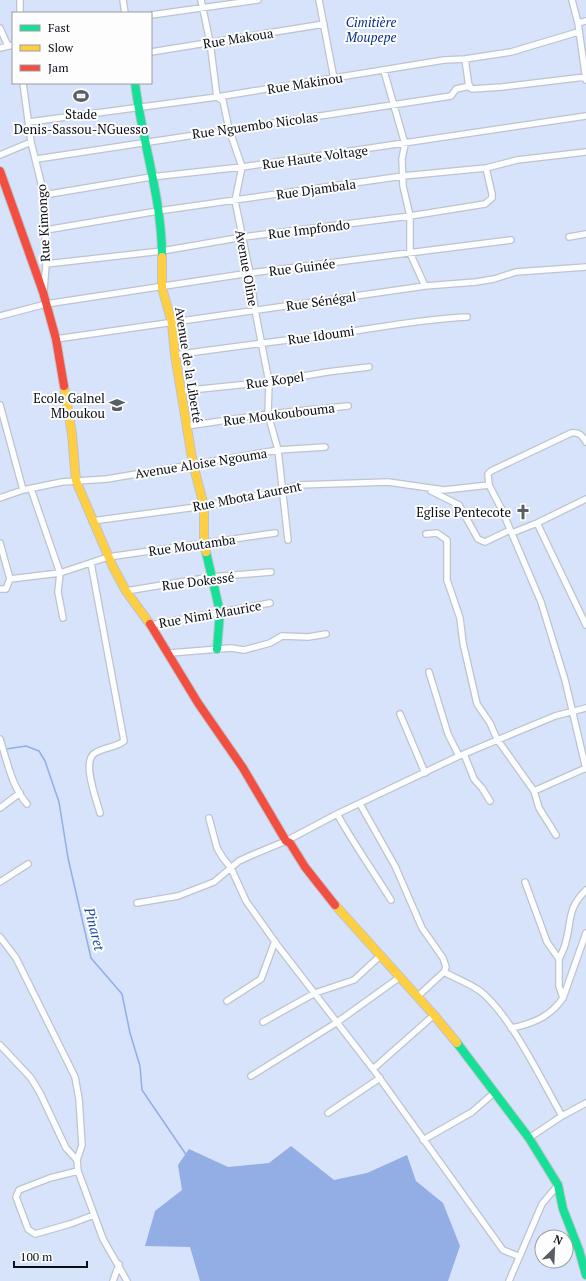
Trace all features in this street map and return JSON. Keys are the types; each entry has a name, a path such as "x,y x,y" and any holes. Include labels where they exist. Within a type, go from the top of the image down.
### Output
{"main road":[{"name":"Avenue de la Liberté","path":"135,84 138,109 158,211 162,251 162,288 172,323 175,355 193,464 204,506 204,544 220,612 217,649"},
{"path":"0,171 43,292 56,339 72,434 76,481 108,557 126,591 170,653 198,703 244,768 286,841 290,843 305,867 336,906 434,1015 495,1092 529,1138 558,1185 563,1209 583,1249 586,1275"}],"street":[{"path":"20,0 20,12"},
{"path":"123,0 126,12"},
{"path":"201,0 210,42 217,97 223,101 229,129 242,167"},
{"path":"152,15 203,9 258,0"},
{"path":"318,0 334,79"},
{"path":"572,0 585,61 586,78"},
{"path":"578,23 586,22"},
{"name":"Rue Makoua","path":"152,52 324,24"},
{"path":"0,28 10,45 0,48"},
{"name":"Rue Makinou","path":"29,122 138,109 384,71 444,60 465,59 511,52 578,32"},
{"path":"465,59 471,88"},
{"path":"384,71 405,144 402,159 403,186 410,216 410,253 425,286"},
{"name":"Rue Nguembo Nicolas","path":"37,159 451,96 456,89 502,88 586,78"},
{"name":"Rue Kimongo","path":"24,84 31,142 37,159 44,195 46,264 43,292"},
{"name":"Rue Haute Voltage","path":"44,195 151,177 242,167 586,116"},
{"path":"0,155 31,142"},
{"name":"Rue Djambala","path":"46,230 158,211 403,176 486,168 517,160 586,152"},
{"name":"Avenue Oline","path":"242,167 235,201 250,273 254,310 269,382 268,414 278,450 279,472 283,490 288,540"},
{"name":"Rue Impfondo","path":"46,264 162,251 243,237 410,216 488,203 492,194 486,168"},
{"path":"569,237 586,234"},
{"name":"Rue Guinée","path":"0,316 46,304 162,288 250,273 511,240"},
{"name":"Rue Sénégal","path":"56,339 425,286 476,282 494,279 516,272 586,267"},
{"name":"Rue Idoumi","path":"175,355 261,342 320,336 429,319 467,317"},
{"name":"Rue Kopel","path":"181,391 269,382 327,372 369,367"},
{"path":"0,405 23,490"},
{"name":"Rue Moukoubouma","path":"187,426 268,414 348,406"},
{"path":"534,791 586,768 573,712 554,642 541,602 489,485 488,474 491,471 571,433 576,433 583,436 586,442"},
{"name":"Avenue Aloise Ngouma","path":"0,498 23,490 76,481 107,479 278,450 325,447"},
{"name":"Rue Mbota Laurent","path":"92,521 204,506 283,490 298,485 388,482 444,490 489,485"},
{"path":"425,488 450,499 459,505 478,539 485,542 537,523 586,499"},
{"path":"30,489 60,573 58,592 63,618"},
{"path":"537,523 586,625"},
{"name":"Rue Moutamba","path":"10,579 60,573 108,557 276,533"},
{"path":"426,534 437,533 447,540 447,580 460,618 463,643 477,704 490,723 497,739 534,791 539,808 556,835"},
{"path":"0,542 10,579 6,589 0,588"},
{"path":"90,563 124,741 119,745 94,753 90,758 89,771 100,813"},
{"name":"Rue Dokessé","path":"126,591 211,577 271,572"},
{"name":"Rue Nimi Maurice","path":"151,625 270,603"},
{"path":"170,653 217,649 244,650 270,643 282,636 308,637 326,634"},
{"path":"429,672 448,734 462,755 474,779 482,788 490,802"},
{"path":"137,903 178,896 214,882 231,868 252,855 286,841 337,814 462,755 497,739 555,716 586,708"},
{"path":"400,714 425,773"},
{"path":"0,739 11,776 27,804"},
{"path":"0,808 20,793"},
{"path":"360,804 396,866 422,928 443,958 446,967 444,972 418,996"},
{"path":"337,814 352,841 372,868 391,900"},
{"path":"210,818 218,848 223,858 231,868 246,901 336,1023 380,1078 503,1250 518,1256"},
{"path":"0,882 28,864"},
{"path":"525,882 547,942 559,959"},
{"path":"563,998 559,986 559,959 566,941 572,908 586,890"},
{"path":"511,1028 530,1024 557,1008 563,998 586,933"},
{"path":"0,937 16,958 75,1077 79,1099 82,1145 77,1160 78,1172 103,1239 119,1264 127,1281"},
{"path":"227,1001 261,979 275,941"},
{"path":"263,1022 315,993 354,980 381,955"},
{"path":"444,972 478,989 486,996 511,1028 562,1116"},
{"path":"251,1076 336,1023 400,977"},
{"path":"373,1069 434,1015"},
{"path":"0,1045 31,1078 46,1104 66,1148 77,1160"},
{"path":"328,1113 380,1078"},
{"path":"423,1140 472,1112 495,1092"},
{"path":"529,1138 562,1116 586,1103"},
{"path":"78,1172 50,1178 19,1190 16,1197 28,1229 35,1234 70,1224 94,1215"},
{"path":"509,1281 518,1256 542,1204 558,1185"},
{"path":"113,1281 119,1264"}],"green space":[{"name":"Cimitière Moupepe","path":"0,0 586,0 586,1281 0,1281"}],"water":[{"path":"291,1146 334,1180 367,1173 407,1155 416,1181 443,1203 460,1246 448,1281 200,1281 190,1247 145,1246 155,1211 182,1190 178,1165 189,1149 228,1167 269,1163"}],"waterway":[{"name":"Pinaret","path":"0,750 26,746 39,751 45,761 59,802 68,858 91,958 122,994 130,1033 140,1066 142,1090 187,1156"}],"traffic: fast":[{"path":"135,84 159,213 162,257"},
{"path":"206,552 220,612 217,649"},
{"path":"457,1043 529,1138 558,1185 563,1209 579,1250 586,1275"}],"traffic: slow":[{"path":"162,257 162,288 172,323 175,355 193,464 204,506 204,544 206,552"},
{"path":"64,386 72,434 76,481 113,567 126,591 150,624"},
{"path":"335,905 434,1015 457,1043"}],"traffic: jam":[{"path":"0,171 43,292 56,339 64,386"},
{"path":"150,624 198,703 243,768 286,841 290,843 305,867 335,905"}],"place":[{"name":"Stade Denis-Sassou-NGuesso","path":"81,96"},
{"name":"Ecole Galnel Mboukou","path":"117,405"},
{"name":"Eglise Pentecote","path":"523,512"}]}
